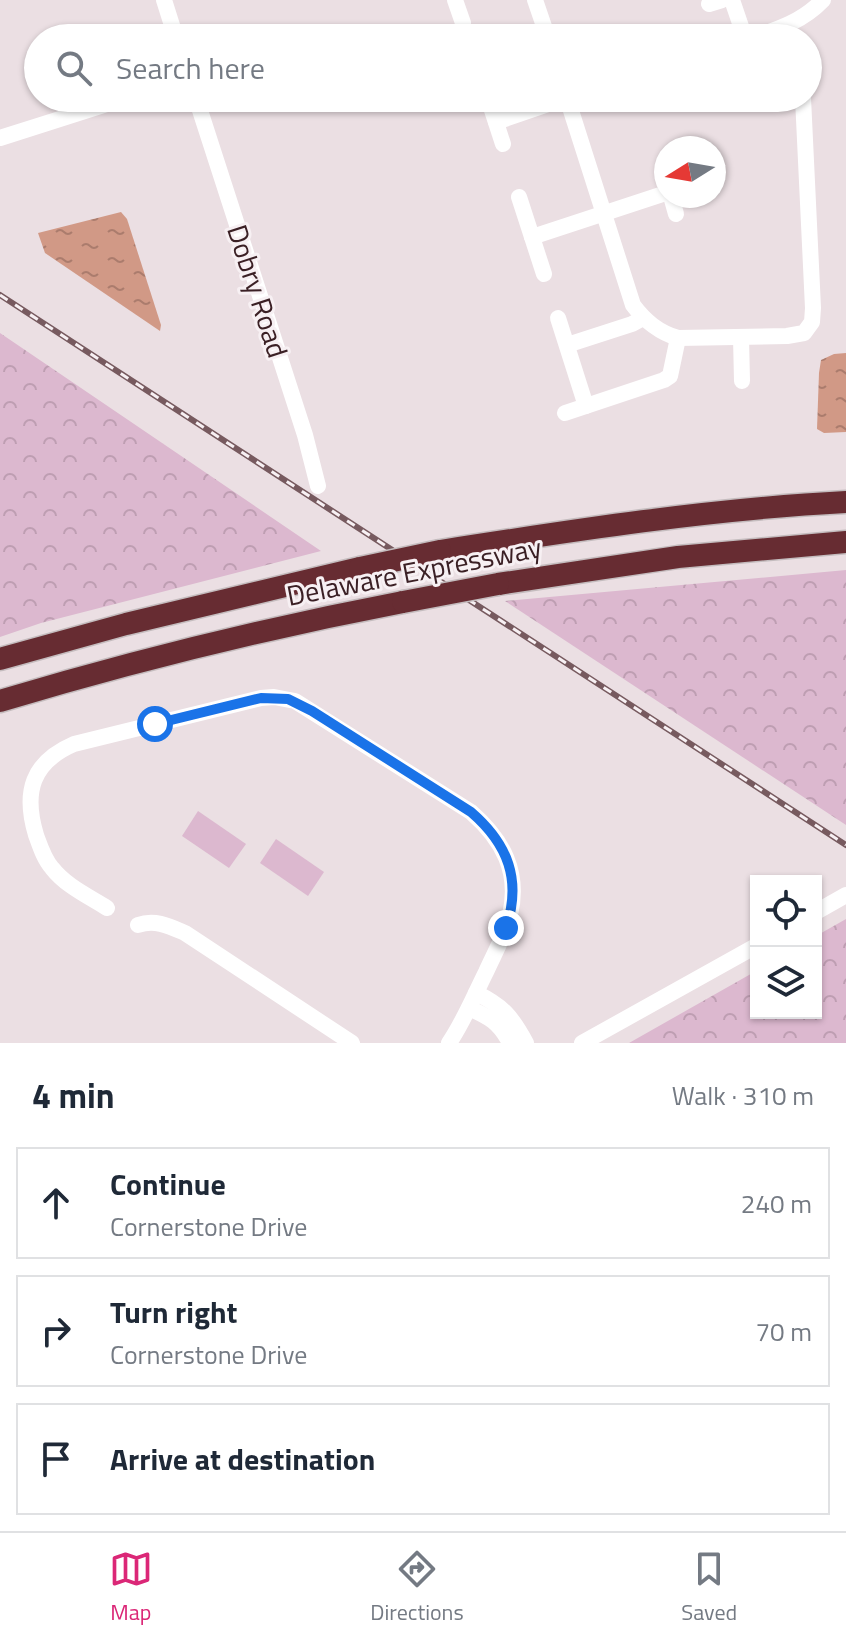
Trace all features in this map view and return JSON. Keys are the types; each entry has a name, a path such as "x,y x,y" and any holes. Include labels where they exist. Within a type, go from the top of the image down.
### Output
{"highway":[{"name":"Delaware Expressway","path":"0,659 140,620 440,551 654,519 846,502"},
{"name":"Delaware Expressway","path":"0,701 255,633 498,584 678,557 846,542"}],"street":[{"path":"164,0 172,24"},
{"path":"456,0 463,23"},
{"path":"535,0 543,24"},
{"path":"732,0 740,24"},
{"path":"798,24 823,0"},
{"path":"0,138 82,112"},
{"name":"Dobry Road","path":"201,112 305,435 318,486"},
{"path":"493,112 503,144"},
{"path":"496,122 526,112"},
{"path":"571,112 633,305 643,318 665,334 678,338 787,336 804,333 812,322 804,112"},
{"path":"519,197 544,274"},
{"path":"532,237 654,199"},
{"path":"673,208 676,214"},
{"path":"558,318 586,406"},
{"path":"567,345 643,318"},
{"path":"741,337 742,381"},
{"path":"565,413 664,380 670,376 678,338"},
{"path":"107,908 65,881 52,869 39,846 32,823 30,800 33,783 46,760 74,744 261,698 288,699 471,812 497,839 511,870 512,899 506,928 449,1043"},
{"path":"822,909 846,895"},
{"path":"138,925 152,922 185,933 352,1043"},
{"path":"582,1043 754,947"},
{"path":"472,1000 504,1031 510,1043"},
{"path":"472,1000 503,1008 526,1043"}],"green space":[{"path":"0,333 321,551 41,623 0,637"},
{"path":"846,570 846,825 505,601"},
{"path":"198,811 246,844 229,868 182,836"},
{"path":"276,839 324,872 308,896 260,863"},
{"path":"846,919 846,1043 629,1043 750,974 750,1019 822,1019 822,933"}],"water":[{"path":"121,212 127,219 161,325 160,331 45,253 38,233"},
{"path":"846,353 846,432 824,433 817,429 821,360"}],"railway":[{"path":"0,295 846,845"}],"route":[{"path":"155,724 261,698 295,701 471,812 488,827 506,855 511,870 512,899 506,928"}]}
